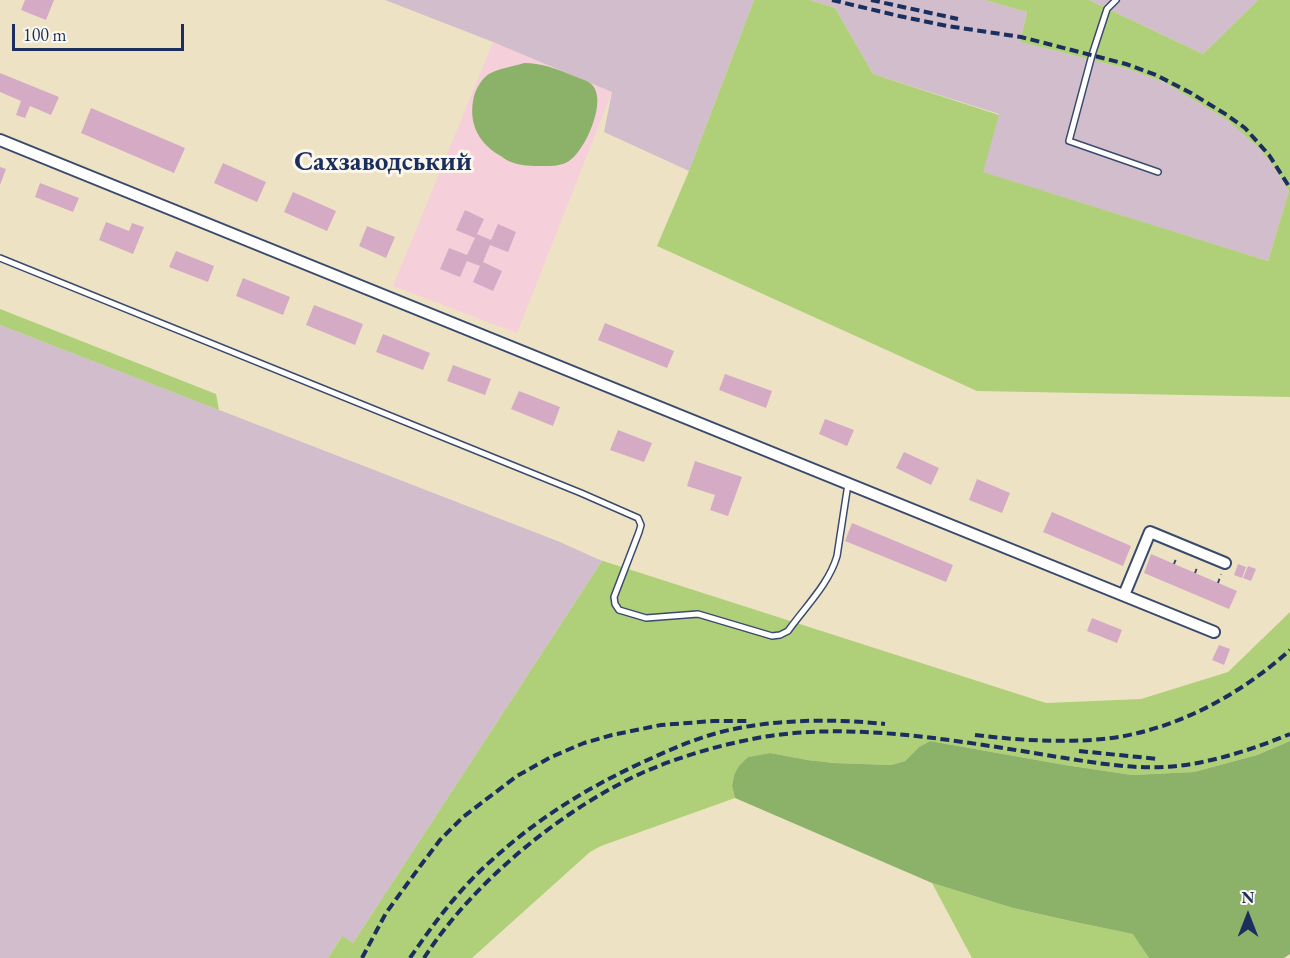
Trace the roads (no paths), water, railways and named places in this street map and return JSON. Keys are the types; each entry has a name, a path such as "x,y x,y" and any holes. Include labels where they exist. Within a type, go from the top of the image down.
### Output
{"street":[{"path":"0,140 1214,632"},
{"path":"1124,595 1150,532 1226,563"}],"lane":[{"path":"1116,0 1107,9 1092,55 1070,141 1158,172"},
{"path":"0,258 559,484 638,519 641,525 639,532 614,597 619,610 646,618 698,614 772,636 788,631 834,567 848,484"}],"railway":[{"path":"832,0 947,26 1021,37 1126,64 1156,75 1191,93 1245,128 1269,155 1290,188"},
{"path":"871,0 958,19"},
{"path":"975,735 1023,740 1071,741 1103,739 1154,729 1227,697 1290,650"},
{"path":"362,958 386,913 440,840 463,817 517,776 551,757 584,743 612,735 661,725 748,721"},
{"path":"410,958 448,906 469,882 509,845 544,818 581,794 620,773 696,740 725,731 793,721 885,724"},
{"path":"424,958 468,902 522,850 551,827 613,787 644,772 718,747 783,734 824,731 864,732 925,737 1095,763 1166,767 1245,751 1290,734"},
{"path":"1079,751 1158,759"}],"district":[{"name":"Сахзаводський","path":"383,163"}]}
